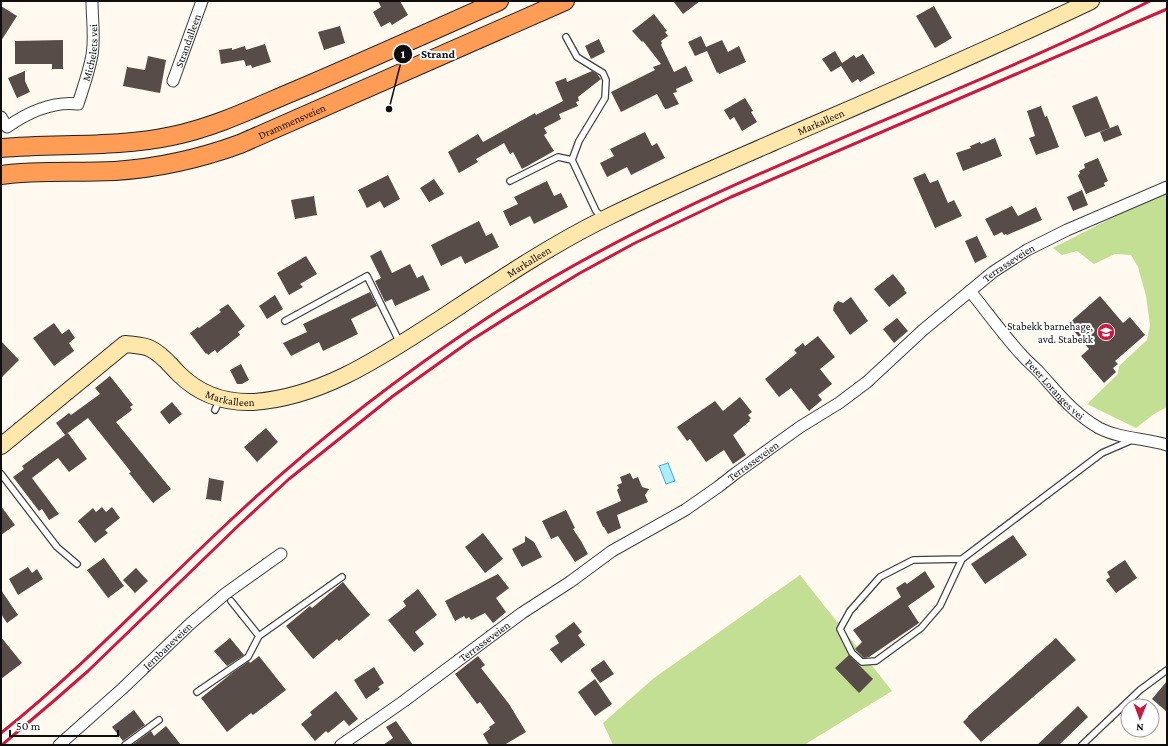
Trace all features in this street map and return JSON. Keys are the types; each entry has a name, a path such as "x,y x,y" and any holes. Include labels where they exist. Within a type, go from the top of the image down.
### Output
{"highway":[{"path":"1,148 134,142 190,132 231,118 344,70 499,1"},
{"name":"Drammensveien","path":"1,175 31,172 137,169 157,167 197,158 247,141 564,1"}],"main road":[{"name":"Markalleen","path":"1,446 125,344 149,347 166,360 179,374 209,395 218,404 254,402 282,397 312,389 347,375 365,367 524,265 604,219 687,180 987,50 1087,2"}],"street":[{"name":"Michelets vei","path":"4,122 17,120 59,103 78,104 88,75 92,54 92,1"},
{"name":"Strandalleen","path":"172,80 202,1"},
{"name":"Terrasseveien","path":"341,745 404,701 522,613 570,582 612,551 685,510 800,427 839,403 867,382 923,330 993,272 1027,250 1090,219 1167,187"},
{"name":"Peter Loranges vei","path":"970,291 1020,352 1079,415 1100,428 1135,439 1159,442 1167,445"},
{"name":"Jernbaneveien","path":"59,745 225,594 281,554"}],"lane":[{"path":"566,37 577,57 603,73 606,80 604,98 579,141 572,160 596,212 604,219"},
{"path":"510,181 558,157 572,160"},
{"path":"285,321 367,276 401,345"},
{"path":"962,559 913,560 880,577 850,610 840,629 852,653 862,662 876,662 921,628 940,606 962,559 1102,453 1135,439"},
{"path":"1,474 57,547 77,564"},
{"path":"198,692 248,656 259,636 342,577"},
{"path":"231,601 259,636"},
{"path":"1082,745 1140,690 1167,670"},
{"path":"125,745 159,720"}],"green space":[{"path":"1167,193 1167,407 1154,414 1136,428 1087,404 1118,374 1119,366 1147,340 1150,325 1146,296 1138,267 1131,255 1115,254 1094,264 1077,251 1062,255 1053,248 1127,210"},
{"path":"800,575 892,691 804,745 613,745 603,723 654,678"}],"water":[{"path":"668,463 675,481 666,484 659,466"}],"building":[{"path":"378,1 400,1 408,15 392,25 390,22 381,27 373,12 381,7"},
{"path":"673,1 700,1 683,14"},
{"path":"1,6 17,16 1,41"},
{"path":"934,6 952,38 935,48 916,16"},
{"path":"654,14 667,31 665,32 668,36 661,41 661,45 674,72 686,66 693,81 676,89 677,92 673,93 679,104 665,109 657,94 621,112 611,92 655,70 653,67 661,64 643,41 642,42 632,31"},
{"path":"340,26 345,43 324,50 318,32"},
{"path":"701,36 706,47 722,40 728,52 739,46 746,62 719,74 718,72 717,73 707,51 695,56 688,42"},
{"path":"599,39 605,52 591,59 585,46"},
{"path":"63,40 63,69 52,69 52,64 15,64 15,41"},
{"path":"265,44 271,62 252,68 251,65 246,66 244,60 221,64 219,50 232,48 232,50 245,46 246,50"},
{"path":"835,51 842,63 854,55 856,58 863,54 875,73 860,82 858,79 852,83 841,66 831,72 822,59"},
{"path":"148,56 166,60 160,93 123,86 127,67 145,70"},
{"path":"25,71 25,81 30,92 17,98 8,78"},
{"path":"592,71 601,79 578,97 579,101 576,102 578,106 559,114 561,119 544,128 547,133 544,135 554,151 522,169 513,152 510,154 504,143 476,159 478,162 459,173 448,152 478,134 483,142 535,113 536,115 563,101 555,82 566,78 567,82"},
{"path":"1097,96 1110,128 1085,137 1072,106"},
{"path":"745,98 753,111 751,112 757,122 742,131 734,117 730,120 724,110"},
{"path":"1041,106 1045,117 1047,116 1059,147 1036,155 1029,138 1035,136 1027,111"},
{"path":"1118,125 1122,135 1104,142 1100,132"},
{"path":"645,132 652,146 657,143 665,158 631,175 627,167 607,177 600,163 614,156 610,149"},
{"path":"995,138 1002,156 963,171 956,153 971,148 970,146 980,142 981,144"},
{"path":"1098,158 1108,181 1104,183 1105,186 1086,194 1078,176 1080,173 1079,171 1085,168 1084,164"},
{"path":"925,173 930,183 938,180 948,203 954,200 962,216 935,228 913,178"},
{"path":"388,175 400,199 384,208 380,201 367,208 358,190"},
{"path":"434,179 444,194 429,202 420,188"},
{"path":"547,181 554,196 561,193 568,207 534,224 530,216 510,226 503,211 518,204 514,197"},
{"path":"1082,190 1088,205 1073,211 1067,197"},
{"path":"314,196 317,215 295,219 291,200"},
{"path":"1012,206 1018,216 1036,207 1042,220 1007,235 1004,235 1002,232 994,236 985,219"},
{"path":"479,221 486,236 492,233 499,247 465,264 461,256 441,266 431,245"},
{"path":"977,236 987,257 975,263 965,241"},
{"path":"381,250 392,273 410,264 417,278 423,275 430,290 395,306 392,299 385,302 375,281 381,278 370,256"},
{"path":"306,256 317,274 300,284 303,287 289,295 277,273"},
{"path":"893,274 907,293 889,307 874,289"},
{"path":"370,292 377,306 351,319 358,334 323,351 319,342 291,356 283,343 307,332 303,324"},
{"path":"275,295 283,309 267,319 259,306"},
{"path":"1100,296 1123,323 1130,317 1145,335 1115,361 1118,364 1113,368 1116,372 1104,383 1081,356 1089,349 1068,324"},
{"path":"851,297 868,321 850,335 833,310 834,305 838,301 843,303"},
{"path":"228,304 245,326 238,332 240,335 217,353 215,350 208,355 190,333 221,312 219,310"},
{"path":"897,318 908,331 894,343 883,329"},
{"path":"54,323 62,334 69,329 75,338 69,343 74,351 54,366 33,338"},
{"path":"818,336 835,357 820,369 832,384 818,395 822,400 809,411 791,388 779,397 765,379 797,353 794,350 803,343 805,346"},
{"path":"1,341 19,360 1,378"},
{"path":"241,364 249,380 242,384 237,384 230,370"},
{"path":"110,376 133,405 130,407 132,410 116,422 171,489 153,503 129,473 131,472 88,418 65,435 56,423 69,413 71,415 100,394 95,388"},
{"path":"740,397 752,412 748,415 751,418 749,420 750,421 733,435 746,455 733,464 724,450 706,462 690,439 687,441 677,427 715,401 723,411"},
{"path":"172,402 182,414 169,424 160,412"},
{"path":"266,428 278,442 257,462 244,447"},
{"path":"68,433 87,459 69,472 58,458 32,478 59,514 49,520 42,509 39,511 13,477 24,469 22,466"},
{"path":"630,473 633,479 638,477 642,487 649,489 645,495 648,502 617,515 621,528 608,534 596,512 621,501 617,490 619,488 617,485 622,483 620,477"},
{"path":"209,478 224,481 221,501 206,499"},
{"path":"1,506 15,525 1,535"},
{"path":"102,507 106,512 112,507 120,518 105,530 108,533 95,543 78,521 93,508 96,512"},
{"path":"566,510 575,528 573,529 588,554 575,562 558,536 551,539 542,521"},
{"path":"483,533 503,559 485,573 465,547"},
{"path":"1013,535 1027,555 985,584 971,564"},
{"path":"525,536 534,542 542,557 522,567 512,549 525,542"},
{"path":"104,558 124,586 108,598 87,570"},
{"path":"1125,560 1137,578 1116,593 1106,580 1110,577 1107,572"},
{"path":"28,567 32,573 37,569 43,579 18,595 9,579"},
{"path":"136,568 148,581 135,593 123,580"},
{"path":"925,571 935,587 908,606 919,623 869,657 864,658 855,649 862,642 853,630 901,597 896,588 905,582 907,584"},
{"path":"498,574 509,588 496,598 506,612 493,623 485,613 471,620 469,617 466,619 464,616 455,621 445,601"},
{"path":"343,582 370,615 339,641 337,639 313,659 286,626 310,606 312,608"},
{"path":"418,589 437,615 415,632 424,644 414,652 388,620 406,606 403,601"},
{"path":"1,590 18,615 7,623 1,614"},
{"path":"574,622 582,632 578,635 585,645 561,663 550,649 559,643 555,636"},
{"path":"1,637 22,663 1,679"},
{"path":"230,638 244,655 227,666 214,651"},
{"path":"1056,638 1076,660 981,742 963,722"},
{"path":"849,655 873,679 859,693 835,668"},
{"path":"259,656 286,690 253,715 251,713 227,732 201,698 232,673"},
{"path":"478,656 485,665 481,668 509,704 526,732 504,745 489,745 483,734 495,723 480,702 477,704 455,674"},
{"path":"604,660 614,674 600,683 591,669"},
{"path":"374,667 384,683 378,687 380,689 366,699 354,680"},
{"path":"595,679 612,704 595,716 578,692"},
{"path":"1167,681 1167,712 1160,706 1160,698 1153,698"},
{"path":"336,691 358,719 349,726 344,720 328,733 326,731 315,741 301,724 312,715 310,712"},
{"path":"1078,706 1088,717 1059,745 1037,745"},
{"path":"134,710 145,725 123,741 112,727"},
{"path":"396,721 413,745 383,745 393,738 386,727"},
{"path":"166,726 181,745 132,745 151,731 154,736"}],"railway":[{"path":"1,733 32,708 91,655 205,544 293,464 386,389 418,365 484,320 563,272 644,228 728,188 1067,41 1150,1"},
{"path":"2,745 88,671 239,525 289,479 393,396 470,341 511,315 580,273 635,243 731,197 1167,9"}],"place":[{"name":"Strand","path":"389,109"},
{"name":"Stabekk barnehage, avd. Stabekk","path":"1106,332"}]}
